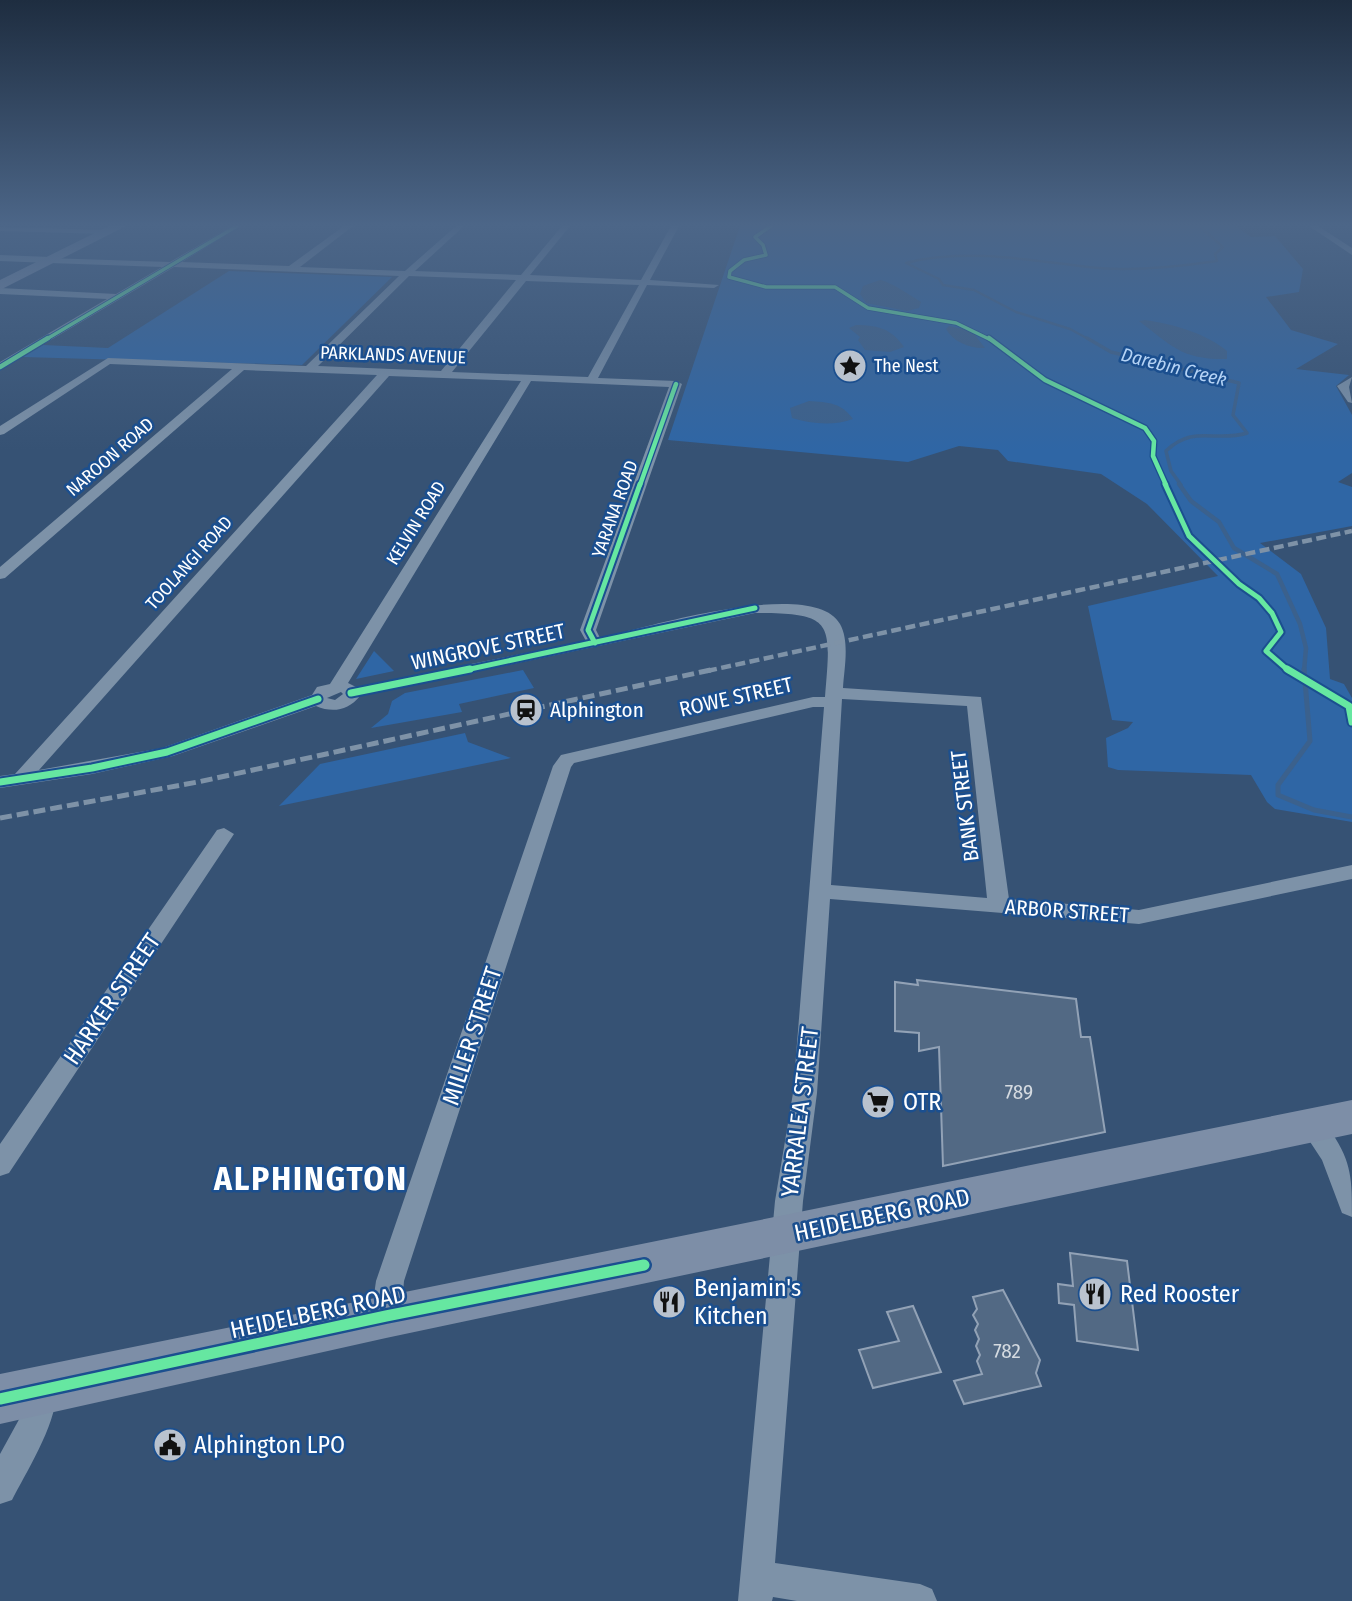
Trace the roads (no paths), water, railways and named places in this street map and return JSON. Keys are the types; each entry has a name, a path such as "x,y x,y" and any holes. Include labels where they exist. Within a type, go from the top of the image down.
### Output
{"main road":[{"name":"HEIDELBERG ROAD","path":"21,1395 386,1316 786,1236 1332,1121"}],"street":[{"path":"0,368 108,301"},
{"path":"309,369 378,301"},
{"path":"444,374 505,301"},
{"path":"591,381 634,301"},
{"name":"PARKLANDS AVENUE","path":"0,431 108,361 676,384"},
{"name":"NAROON ROAD","path":"0,575 243,366"},
{"name":"TOOLANGI ROAD","path":"21,779 386,372"},
{"name":"KELVIN ROAD","path":"344,690 528,378"},
{"path":"1352,380 1343,386 1352,400"},
{"name":"YARANA ROAD","path":"595,643 588,630 676,384"},
{"name":"WINGROVE STREET","path":"21,779 167,752 318,699 327,705 347,701 344,690 595,643 755,608 801,609 814,612 832,624"},
{"name":"YARRALEA STREET","path":"756,1590 786,1236 806,1093 834,698 837,639 832,624"},
{"name":"ROWE STREET","path":"568,759 834,698 975,701"},
{"name":"BANK STREET","path":"975,701 999,906"},
{"name":"MILLER STREET","path":"386,1316 390,1281 537,834 562,766 568,759"},
{"path":"0,782 21,779"},
{"name":"HARKER STREET","path":"0,1165 224,834"},
{"name":"ARBOR STREET","path":"821,891 1148,916 1352,872"},
{"path":"1332,1121 1334,1156 1352,1205"},
{"path":"0,1488 34,1424 21,1395"},
{"path":"756,1590 920,1601"}],"waterway":[{"name":"Darebin Creek","path":"994,301 1016,312 1070,329 1090,340"},
{"name":"Darebin Creek","path":"1087,338 1111,352 1239,383 1233,415 1247,433 1235,436 1195,436 1176,443 1166,451 1171,471 1181,485"},
{"name":"Darebin Creek","path":"1179,484 1191,501 1219,522 1234,548 1277,574 1300,624 1306,648 1304,670"},
{"name":"Darebin Creek","path":"1304,670 1310,741 1278,785 1278,795 1314,810 1352,817"}],"railway":[{"path":"707,671 1352,531"},
{"path":"0,818 198,782 715,669"}],"place":[{"name":"The Nest","path":"850,366"},
{"name":"Alphington","path":"526,710"},
{"name":"OTR","path":"878,1102"},
{"name":"Red Rooster","path":"1095,1294"},
{"name":"Benjamin's Kitchen","path":"669,1302"},
{"name":"Alphington LPO","path":"170,1445"}],"district":[{"name":"ALPHINGTON","path":"311,1179"}]}
